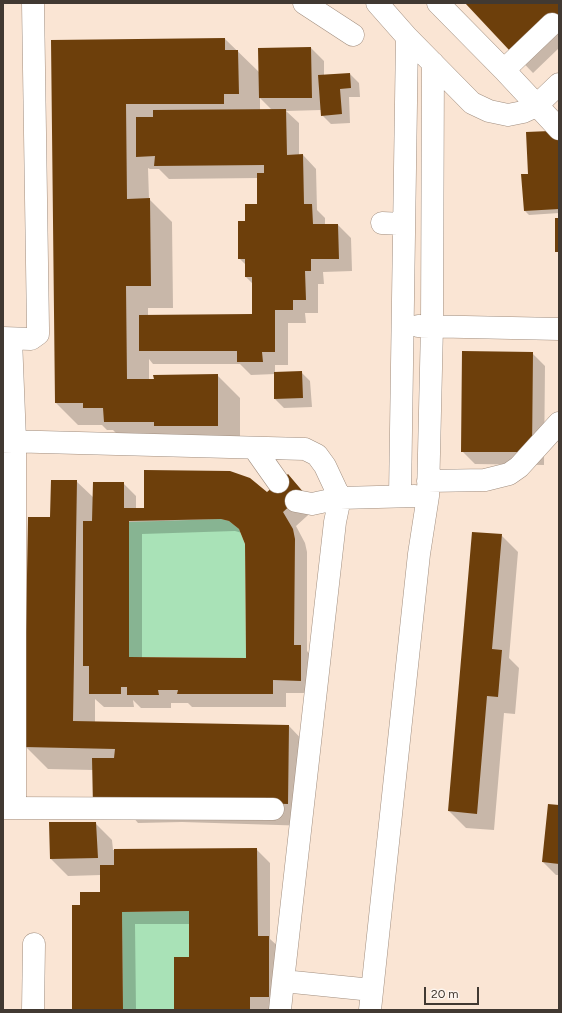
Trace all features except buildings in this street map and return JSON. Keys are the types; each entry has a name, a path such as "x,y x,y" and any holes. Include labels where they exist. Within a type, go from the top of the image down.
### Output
{"lane":[{"path":"34,3 38,334 32,339 7,338 9,440 9,808 273,809"},
{"path":"304,3 353,35"},
{"path":"377,3 407,37 472,103 489,111 508,115 523,112 536,106 559,84"},
{"path":"438,3 559,129"},
{"path":"504,70 552,24"},
{"path":"400,496 407,37"},
{"path":"283,981 371,1000 419,554 428,489 432,326 433,63"},
{"path":"382,223 403,224"},
{"path":"402,326 559,329"},
{"path":"400,421 429,421"},
{"path":"296,501 312,504 340,498 400,496 428,489 485,480 509,474 518,467 559,423"},
{"path":"9,440 305,450 317,455 325,466 340,498 335,522 280,1010"},
{"path":"254,448 278,482"},
{"path":"33,1010 34,944"}],"green space":[{"path":"221,519 229,521 239,529 245,544 246,658 129,657 129,522"},
{"path":"189,911 189,957 174,958 174,1010 123,1010 122,912"}]}
